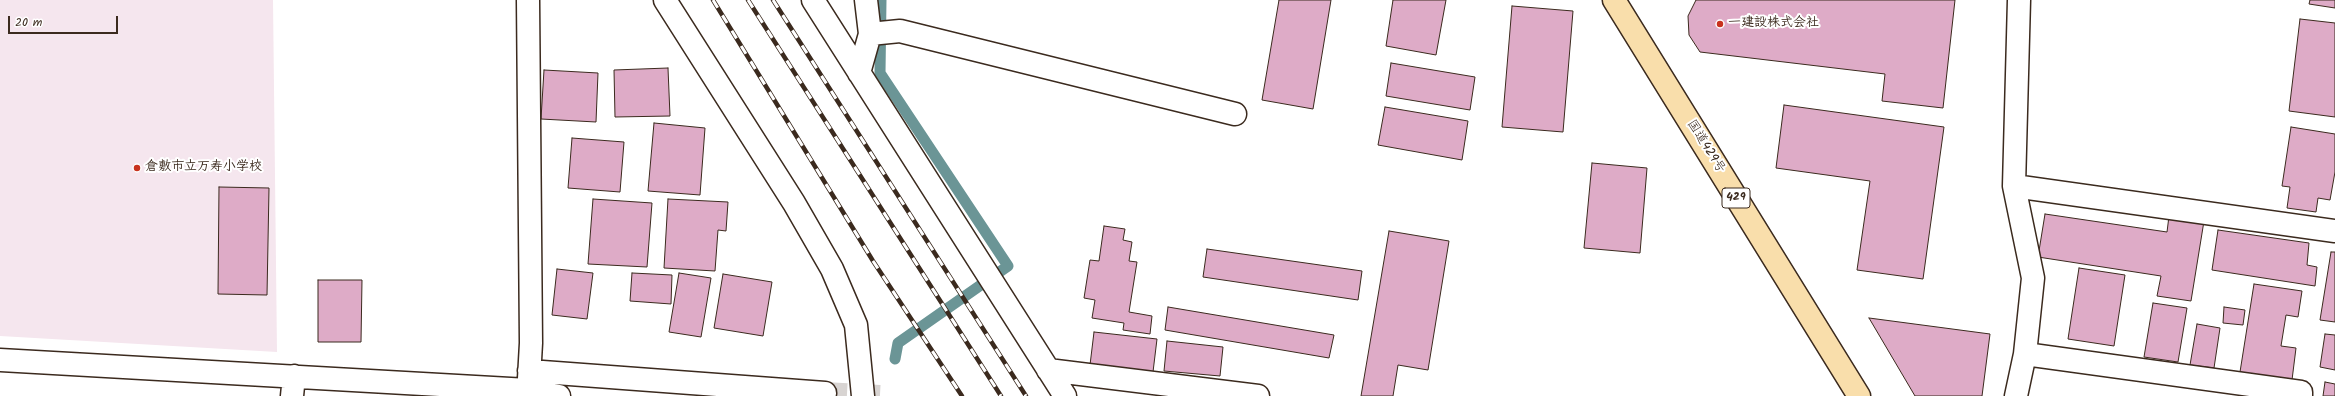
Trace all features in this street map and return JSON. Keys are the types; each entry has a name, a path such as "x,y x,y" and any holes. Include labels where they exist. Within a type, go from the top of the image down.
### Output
{"highway":[{"name":"国道429号","path":"1614,0 1859,396"}],"street":[{"path":"528,0 532,343 529,386"},
{"path":"665,0 794,204 832,269 856,325 863,396"},
{"path":"813,0 1065,396"},
{"path":"859,73 877,33 866,0"},
{"path":"2016,396 2025,354 2033,278 2014,186 2019,0"},
{"path":"877,33 900,31 1236,114"},
{"path":"2014,186 2333,230"},
{"path":"2025,354 2301,392 2301,396"},
{"path":"0,360 293,386 529,386 825,393"},
{"path":"1048,370 1258,396"},
{"path":"529,386 559,396"}],"shaded area":[{"name":"倉敷市立万寿小学校","path":"0,0 273,0 277,352 0,336"}],"building":[{"path":"1279,0 1331,0 1313,109 1262,100"},
{"path":"1393,0 1446,0 1436,55 1386,46"},
{"path":"1696,0 1955,0 1943,108 1882,101 1885,74 1700,52 1689,35 1688,16"},
{"path":"2310,0 2335,0 2335,8 2309,4"},
{"path":"1512,6 1573,11 1563,132 1502,127"},
{"path":"2300,19 2335,23 2335,117 2289,111"},
{"path":"1391,63 1475,77 1470,110 1386,96"},
{"path":"668,68 670,116 615,117 614,70"},
{"path":"544,70 598,73 596,122 541,119"},
{"path":"1784,105 1944,127 1923,279 1857,270 1870,181 1776,168"},
{"path":"1385,107 1468,121 1462,160 1378,145"},
{"path":"654,123 705,128 700,195 648,191"},
{"path":"2291,127 2335,134 2335,172 2330,200 2318,198 2316,212 2287,208 2290,187 2282,186"},
{"path":"572,138 624,142 620,192 568,188"},
{"path":"1592,163 1647,168 1640,253 1584,248"},
{"path":"219,187 269,188 267,295 218,294"},
{"path":"593,199 652,203 647,267 588,264"},
{"path":"668,199 728,202 726,231 718,230 715,271 664,268"},
{"path":"2045,214 2167,232 2169,216 2204,221 2191,301 2157,296 2161,276 2038,257"},
{"path":"1104,226 1125,229 1123,240 1132,242 1129,261 1137,262 1129,312 1152,316 1150,334 1123,330 1124,323 1092,318 1095,300 1084,298 1090,260 1099,261"},
{"path":"2218,230 2309,243 2307,265 2317,267 2315,286 2212,270"},
{"path":"1389,231 1449,241 1428,370 1398,365 1393,396 1361,396"},
{"path":"1207,249 1362,271 1358,300 1203,277"},
{"path":"2331,252 2335,252 2335,322 2320,320"},
{"path":"2079,268 2125,275 2114,346 2068,339"},
{"path":"557,269 593,273 587,319 552,315"},
{"path":"632,273 672,275 671,304 630,301"},
{"path":"679,273 711,278 701,337 669,332"},
{"path":"723,274 772,282 763,336 714,328"},
{"path":"318,280 362,280 361,342 318,342"},
{"path":"2254,284 2302,291 2298,317 2286,315 2281,346 2296,348 2292,380 2240,372"},
{"path":"2153,303 2187,308 2178,362 2144,357"},
{"path":"1168,307 1334,335 1329,358 1165,330"},
{"path":"2224,307 2245,310 2243,325 2223,323"},
{"path":"1869,318 1990,334 1982,396 1915,396"},
{"path":"2197,324 2220,328 2214,368 2190,365"},
{"path":"1094,332 1157,339 1153,372 1090,365"},
{"path":"2325,334 2335,335 2335,370 2320,367"},
{"path":"1167,341 1223,347 1220,376 1164,371"},
{"path":"2325,382 2335,384 2335,396 2323,396"}],"waterway":[{"path":"881,0 880,73 1008,266 898,343 895,359"}],"tunnel":[{"path":"825,393 880,396"}],"railway":[{"path":"713,0 873,261 962,396"},
{"path":"748,0 1001,396"},
{"path":"773,0 1026,396"}],"place":[{"name":"一建設株式会社","path":"1720,24"},
{"name":"倉敷市立万寿小学校","path":"137,168"}]}
